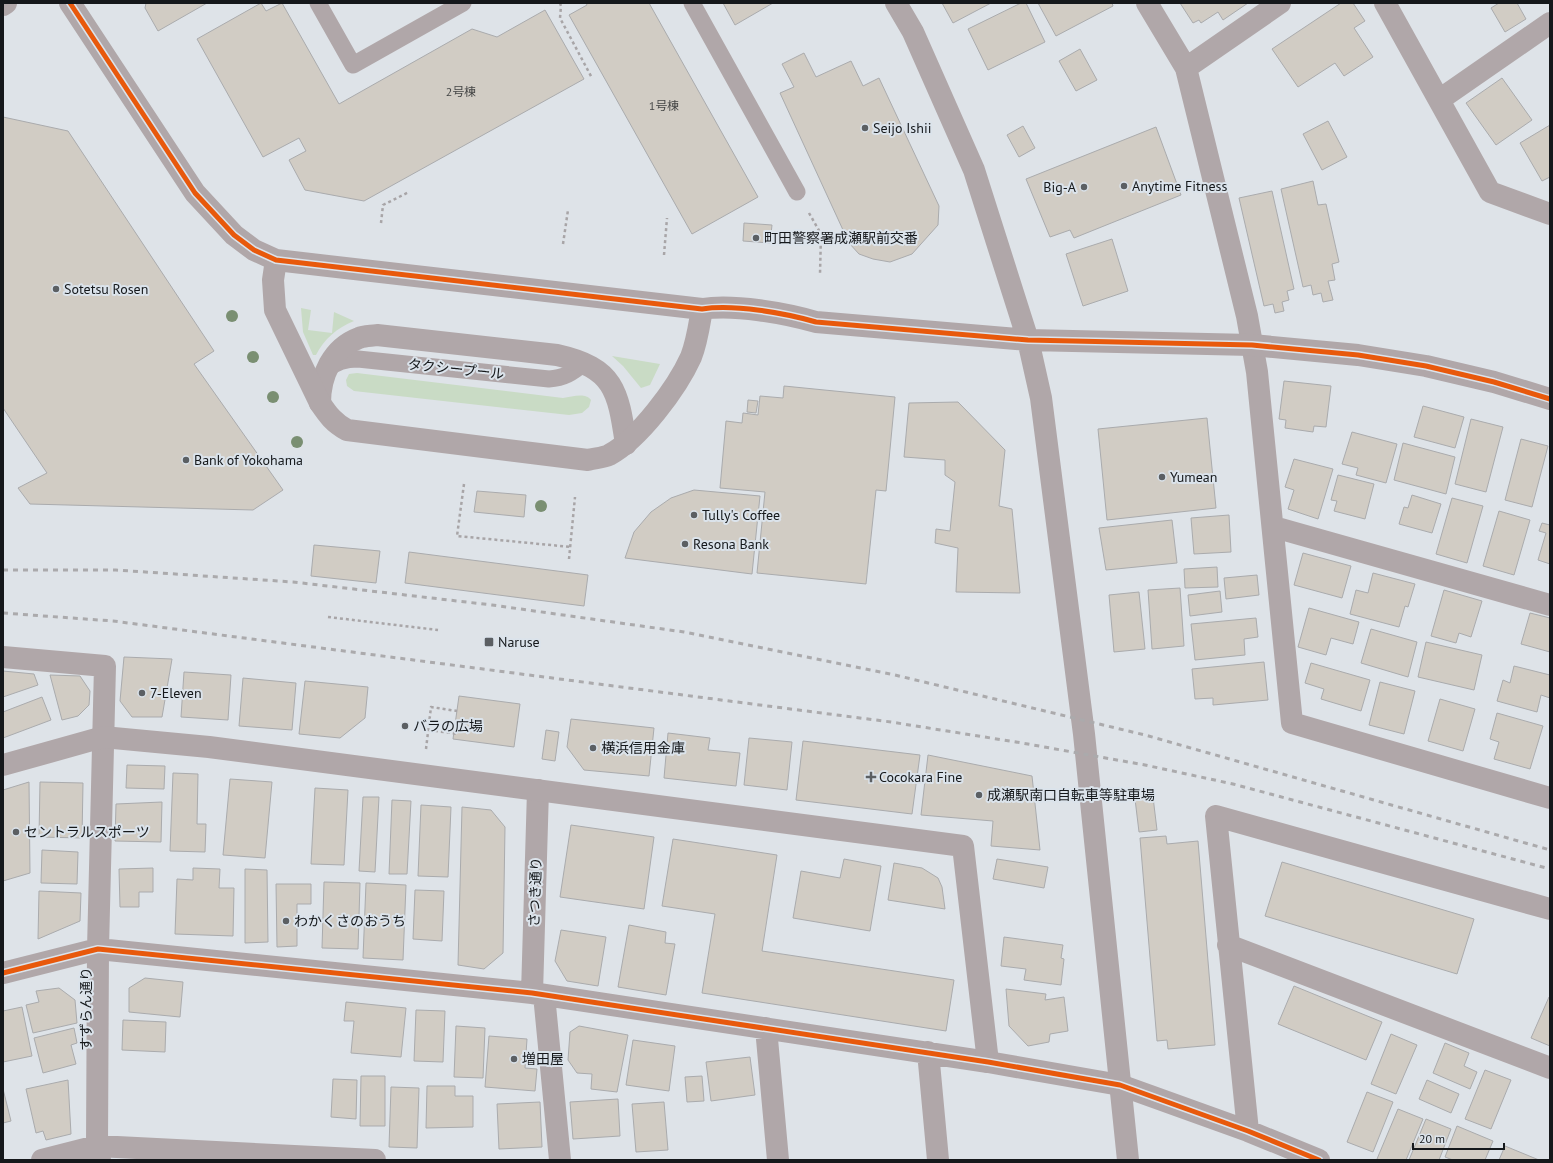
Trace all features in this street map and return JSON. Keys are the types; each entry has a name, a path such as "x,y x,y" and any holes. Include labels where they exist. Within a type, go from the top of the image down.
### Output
{"street":[{"path":"70,3 195,193 234,235 254,250 276,260 702,310 714,317 800,327 816,322 1028,340 1252,345 1358,355 1426,366 1494,382 1550,399"},
{"path":"896,3 913,32 974,170 1028,340 1041,398 1083,726 1128,1160"},
{"path":"1147,3 1186,68 1252,345 1257,372 1274,527 1292,723 1550,798"},
{"path":"1186,68 1280,3"},
{"path":"1385,3 1490,192 1550,214"},
{"path":"1439,100 1550,23"},
{"path":"276,260 273,280 275,310 320,403 329,417 337,425 347,430 588,460 608,456 626,444 639,431 669,393 690,358 698,336 702,310"},
{"path":"320,403 320,390 326,370 332,359 344,347 359,338 377,335 557,355 584,364 600,373 614,390 620,404 626,444"},
{"path":"1274,527 1550,605"},
{"name":"すずらん通り","path":"3,657 105,666 98,949 99,1153"},
{"path":"3,765 103,737 209,748 963,846 988,1062"},
{"name":"さつき通り","path":"538,790 538,994 560,1160"},
{"path":"1248,1131 1216,816 1550,909"},
{"path":"1228,945 1550,1068"},
{"path":"3,973 98,949 538,994 928,1052 1120,1085 1248,1131 1319,1160"},
{"path":"766,1028 778,1160"},
{"path":"928,1052 938,1160"},
{"path":"42,1160 99,1153 375,1160"}],"lane":[{"path":"318,3 353,65 463,3"},
{"path":"692,3 797,192"}],"path":[{"path":"560,3 560,18 592,78"},
{"path":"381,223 383,205 410,192"},
{"path":"563,244 568,210"},
{"path":"664,256 667,218"},
{"path":"820,274 821,234"},
{"path":"464,484 457,536 570,547"},
{"path":"569,559 576,496"},
{"path":"328,617 438,630"},
{"path":"425,754 431,707 457,711"},
{"path":"429,730 458,734"}],"green space":[{"path":"301,308 311,310 308,330 332,333 334,312 354,321 342,327 327,339 316,355 313,355 303,332"},
{"path":"612,356 660,364 650,385 641,388 623,366"},
{"path":"357,373 563,398 585,396 591,400 589,407 582,413 569,415 354,391 347,386 346,380 349,374"}],"building":[{"path":"146,3 207,3 158,31 145,8"},
{"path":"261,3 266,11 282,3 339,104 472,29 497,37 545,10 584,79 364,201 305,190 289,160 306,151 299,138 263,157 197,39"},
{"path":"586,3 649,3 758,197 692,234 569,15 587,5"},
{"path":"723,3 773,3 735,25"},
{"path":"942,3 991,3 953,23"},
{"path":"1021,3 1026,3 1045,42 988,70 968,29"},
{"path":"1038,3 1112,3 1113,6 1056,36"},
{"path":"1180,3 1248,3 1223,20 1218,12 1201,23 1199,20 1193,23"},
{"path":"1341,3 1353,3 1365,21 1354,28 1373,57 1344,76 1335,63 1298,87 1272,49"},
{"path":"1499,3 1517,3 1526,19 1505,32 1491,8"},
{"path":"1080,49 1097,80 1076,91 1059,61"},
{"path":"804,53 816,77 851,61 863,86 879,78 939,206 938,225 912,254 890,262 873,259 859,254 849,243 780,93 794,87 782,64"},
{"path":"1502,78 1532,120 1496,145 1466,103"},
{"path":"3,117 68,131 214,351 194,364 283,490 253,510 30,504 18,488 47,473 3,408"},
{"path":"1328,121 1347,157 1322,170 1303,134"},
{"path":"1550,125 1550,177 1542,181 1520,143"},
{"path":"1023,126 1035,148 1019,157 1007,135"},
{"path":"1156,127 1181,195 1074,238 1070,230 1050,237 1026,179"},
{"path":"1313,181 1318,205 1326,204 1339,262 1332,264 1335,280 1328,281 1333,300 1323,302 1321,293 1313,295 1311,285 1303,287 1281,189"},
{"path":"1272,191 1294,289 1287,291 1289,300 1282,302 1284,311 1275,313 1273,304 1264,306 1239,198"},
{"path":"744,223 772,225 770,243 743,241"},
{"path":"1112,239 1128,291 1083,306 1066,254"},
{"path":"1284,381 1331,386 1326,427 1314,426 1313,432 1285,428 1286,420 1279,419"},
{"path":"784,386 895,397 886,491 876,490 866,584 757,573 765,492 720,488 726,421 742,423 743,413 758,415 760,396 783,398"},
{"path":"748,400 758,401 756,413 747,412"},
{"path":"958,402 1005,450 999,506 1012,509 1020,593 956,592 958,548 935,543 936,529 950,531 955,482 945,475 945,460 904,457 909,403"},
{"path":"1423,406 1464,417 1455,448 1414,437"},
{"path":"1207,418 1216,508 1107,520 1098,429"},
{"path":"1471,419 1503,427 1486,492 1455,484"},
{"path":"1352,432 1397,444 1386,483 1356,475 1358,468 1342,464"},
{"path":"1521,439 1548,446 1532,507 1505,500"},
{"path":"1403,443 1455,457 1446,494 1394,480"},
{"path":"1294,459 1333,469 1318,519 1288,509 1294,490 1285,487"},
{"path":"1338,475 1374,484 1365,519 1334,511 1337,501 1331,500"},
{"path":"694,490 760,496 752,574 625,558 634,532 651,512 671,498"},
{"path":"477,491 526,495 524,517 474,512"},
{"path":"1412,495 1441,504 1432,533 1399,524 1404,507 1408,508"},
{"path":"1452,498 1483,506 1467,563 1436,554"},
{"path":"1499,511 1530,520 1514,575 1483,566"},
{"path":"1229,515 1231,552 1194,554 1191,518"},
{"path":"1172,520 1177,563 1106,570 1099,528"},
{"path":"1542,523 1550,525 1550,564 1538,560 1546,533 1539,531"},
{"path":"314,545 380,551 376,583 311,576"},
{"path":"409,552 588,575 584,606 405,583"},
{"path":"1303,553 1351,566 1342,598 1294,585"},
{"path":"1217,567 1218,587 1185,588 1184,569"},
{"path":"1373,573 1415,584 1408,607 1405,606 1399,627 1350,614 1356,590 1368,593"},
{"path":"1257,575 1259,595 1226,599 1224,578"},
{"path":"1180,588 1184,646 1152,649 1148,590"},
{"path":"1444,590 1482,601 1471,637 1459,633 1456,643 1431,636"},
{"path":"1220,591 1222,612 1190,616 1188,595"},
{"path":"1139,592 1145,649 1114,652 1109,595"},
{"path":"1309,608 1359,622 1353,644 1331,638 1326,655 1298,647"},
{"path":"1530,613 1550,618 1550,652 1521,644"},
{"path":"1256,618 1258,637 1244,639 1245,655 1195,660 1191,624"},
{"path":"1371,629 1417,642 1408,677 1361,663"},
{"path":"1426,642 1482,655 1474,690 1418,677"},
{"path":"124,657 172,659 162,717 132,717 120,701"},
{"path":"1264,662 1268,700 1213,705 1213,698 1195,699 1192,669"},
{"path":"1311,663 1370,680 1361,711 1321,699 1324,689 1305,683"},
{"path":"1514,666 1550,675 1550,698 1541,695 1537,712 1497,701 1503,680 1510,683"},
{"path":"3,671 34,674 38,685 3,697"},
{"path":"184,672 231,675 228,720 181,717"},
{"path":"50,675 80,676 90,691 89,705 78,716 62,720"},
{"path":"243,678 296,683 292,730 239,726"},
{"path":"305,681 368,687 365,718 340,738 299,734"},
{"path":"1380,682 1415,691 1404,734 1369,725"},
{"path":"459,696 520,704 514,747 453,739"},
{"path":"42,697 51,720 3,738 3,712"},
{"path":"1440,699 1475,709 1463,751 1428,741"},
{"path":"1497,713 1543,726 1530,769 1494,759 1499,742 1490,739"},
{"path":"571,719 654,728 649,776 584,770 567,747"},
{"path":"546,730 559,732 555,761 542,759"},
{"path":"668,733 710,738 708,750 740,753 736,786 664,778"},
{"path":"749,738 792,742 787,790 744,785"},
{"path":"803,741 920,755 912,814 796,800"},
{"name":"成瀬駅南口自転車等駐車場","path":"928,755 1032,776 1040,850 991,846 993,821 921,815"},
{"path":"127,765 165,766 164,789 126,788"},
{"path":"173,773 198,774 197,824 206,824 205,852 170,851"},
{"path":"230,779 272,782 265,858 223,855"},
{"name":"セントラルスポーツ","path":"29,782 30,873 3,881 3,790"},
{"path":"40,782 83,783 82,838 39,837"},
{"path":"315,788 348,790 344,865 311,864"},
{"path":"363,797 379,797 375,872 359,871"},
{"path":"1153,797 1157,830 1139,832 1135,799"},
{"path":"392,800 411,801 407,874 389,874"},
{"path":"162,802 161,842 115,841 116,804"},
{"path":"421,805 451,807 448,877 418,876"},
{"path":"462,807 491,810 505,827 503,953 484,969 458,965"},
{"path":"571,825 654,837 644,909 560,897"},
{"path":"1166,836 1167,844 1198,841 1215,1045 1168,1049 1167,1040 1157,1041 1140,838"},
{"path":"673,839 777,855 762,951 954,980 946,1031 702,993 715,914 662,906"},
{"path":"42,850 78,852 77,884 41,883"},
{"path":"844,859 881,866 870,931 793,918 801,871 840,878"},
{"path":"997,859 1048,867 1044,888 993,879"},
{"path":"1282,862 1474,919 1457,974 1265,916"},
{"path":"894,863 922,868 938,878 942,887 945,909 888,900"},
{"path":"153,868 153,892 139,892 139,907 120,907 119,869"},
{"path":"193,868 220,869 219,888 234,888 233,936 175,934 177,879 193,880"},
{"path":"245,869 267,870 268,942 245,943"},
{"path":"324,882 360,883 358,949 322,948"},
{"path":"366,883 406,885 403,960 363,958"},
{"path":"276,884 311,884 311,904 297,904 297,946 277,947"},
{"path":"415,890 444,891 442,941 413,939"},
{"path":"39,891 81,893 80,921 38,939"},
{"path":"629,925 666,932 665,943 675,944 666,995 618,987"},
{"path":"561,930 606,937 598,986 567,981 555,961"},
{"path":"1004,937 1063,945 1061,958 1064,959 1061,985 1024,980 1026,969 1001,966"},
{"path":"145,978 183,982 180,1017 129,1012 129,988"},
{"path":"1294,986 1382,1022 1366,1060 1278,1024"},
{"path":"59,988 75,1000 77,1023 33,1033 26,1005 39,1002 36,991"},
{"path":"1006,989 1046,994 1045,1000 1064,997 1068,1031 1050,1034 1049,1042 1028,1046 1009,1026"},
{"path":"1549,997 1550,998 1550,1046 1531,1038"},
{"path":"346,1002 406,1008 401,1057 351,1053 354,1021 344,1021"},
{"path":"22,1007 32,1056 3,1062 3,1011"},
{"path":"416,1010 445,1011 443,1062 414,1061"},
{"path":"123,1020 166,1022 165,1052 122,1050"},
{"path":"456,1026 485,1028 483,1078 454,1077"},
{"path":"579,1026 628,1035 617,1092 591,1089 592,1074 577,1073 568,1060 570,1032"},
{"path":"74,1028 77,1043 71,1045 76,1064 43,1073 34,1038"},
{"path":"1391,1034 1417,1045 1396,1094 1371,1084"},
{"path":"489,1036 527,1039 525,1068 537,1069 535,1091 485,1087"},
{"path":"633,1040 675,1046 669,1091 626,1085"},
{"path":"1445,1043 1469,1053 1464,1066 1477,1072 1470,1089 1433,1073"},
{"path":"750,1057 755,1095 711,1101 706,1062"},
{"path":"1485,1070 1511,1080 1491,1129 1465,1119"},
{"path":"361,1076 385,1076 385,1126 360,1126"},
{"path":"702,1076 704,1101 687,1102 685,1077"},
{"path":"333,1079 357,1080 356,1119 331,1117"},
{"path":"68,1080 71,1134 46,1140 43,1131 36,1133 26,1089"},
{"path":"1427,1080 1459,1094 1451,1113 1419,1099"},
{"path":"427,1086 455,1086 455,1096 473,1096 473,1127 426,1128"},
{"path":"391,1087 419,1088 417,1148 389,1147"},
{"path":"3,1089 11,1121 3,1123"},
{"path":"1367,1092 1393,1102 1373,1152 1347,1142"},
{"path":"618,1099 620,1136 573,1139 570,1102"},
{"path":"540,1102 542,1147 499,1149 497,1104"},
{"path":"664,1102 668,1150 636,1152 632,1104"},
{"path":"1398,1109 1423,1119 1406,1160 1377,1159"},
{"path":"1426,1119 1451,1129 1439,1160 1409,1160"},
{"path":"1457,1126 1493,1141 1485,1160 1453,1160 1445,1157"},
{"path":"1505,1146 1539,1160 1499,1160"}],"railway":[{"path":"3,570 116,570 293,582 492,605 684,632 895,675 1145,735 1550,850"},
{"path":"3,613 113,621 891,722 1022,743 1145,765 1233,784 1550,869"}],"cycle path":[{"path":"70,3 195,193 234,235 254,250 276,260 702,309 729,308 759,310 790,315 816,322 1028,340 1252,345 1358,355 1426,366 1494,382 1550,399"},
{"path":"3,973 98,949 532,993 988,1062 1120,1085 1248,1131 1319,1160"}],"place":[{"name":"Seijo Ishii","path":"865,128"},
{"name":"Anytime Fitness","path":"1124,186"},
{"name":"Big-A","path":"1084,187"},
{"name":"町田警察署成瀬駅前交番","path":"756,238"},
{"name":"Sotetsu Rosen","path":"56,289"},
{"name":"Bank of Yokohama","path":"186,460"},
{"name":"Yumean","path":"1162,477"},
{"name":"Tully's Coffee","path":"694,515"},
{"name":"Resona Bank","path":"685,544"},
{"name":"Naruse","path":"489,642"},
{"name":"7-Eleven","path":"142,693"},
{"name":"バラの広場","path":"405,726"},
{"name":"横浜信用金庫","path":"593,748"},
{"name":"Cocokara Fine","path":"871,777"},
{"name":"成瀬駅南口自転車等駐車場","path":"979,795"},
{"name":"セントラルスポーツ","path":"16,832"},
{"name":"わかくさのおうち","path":"286,921"},
{"name":"増田屋","path":"514,1059"}]}
